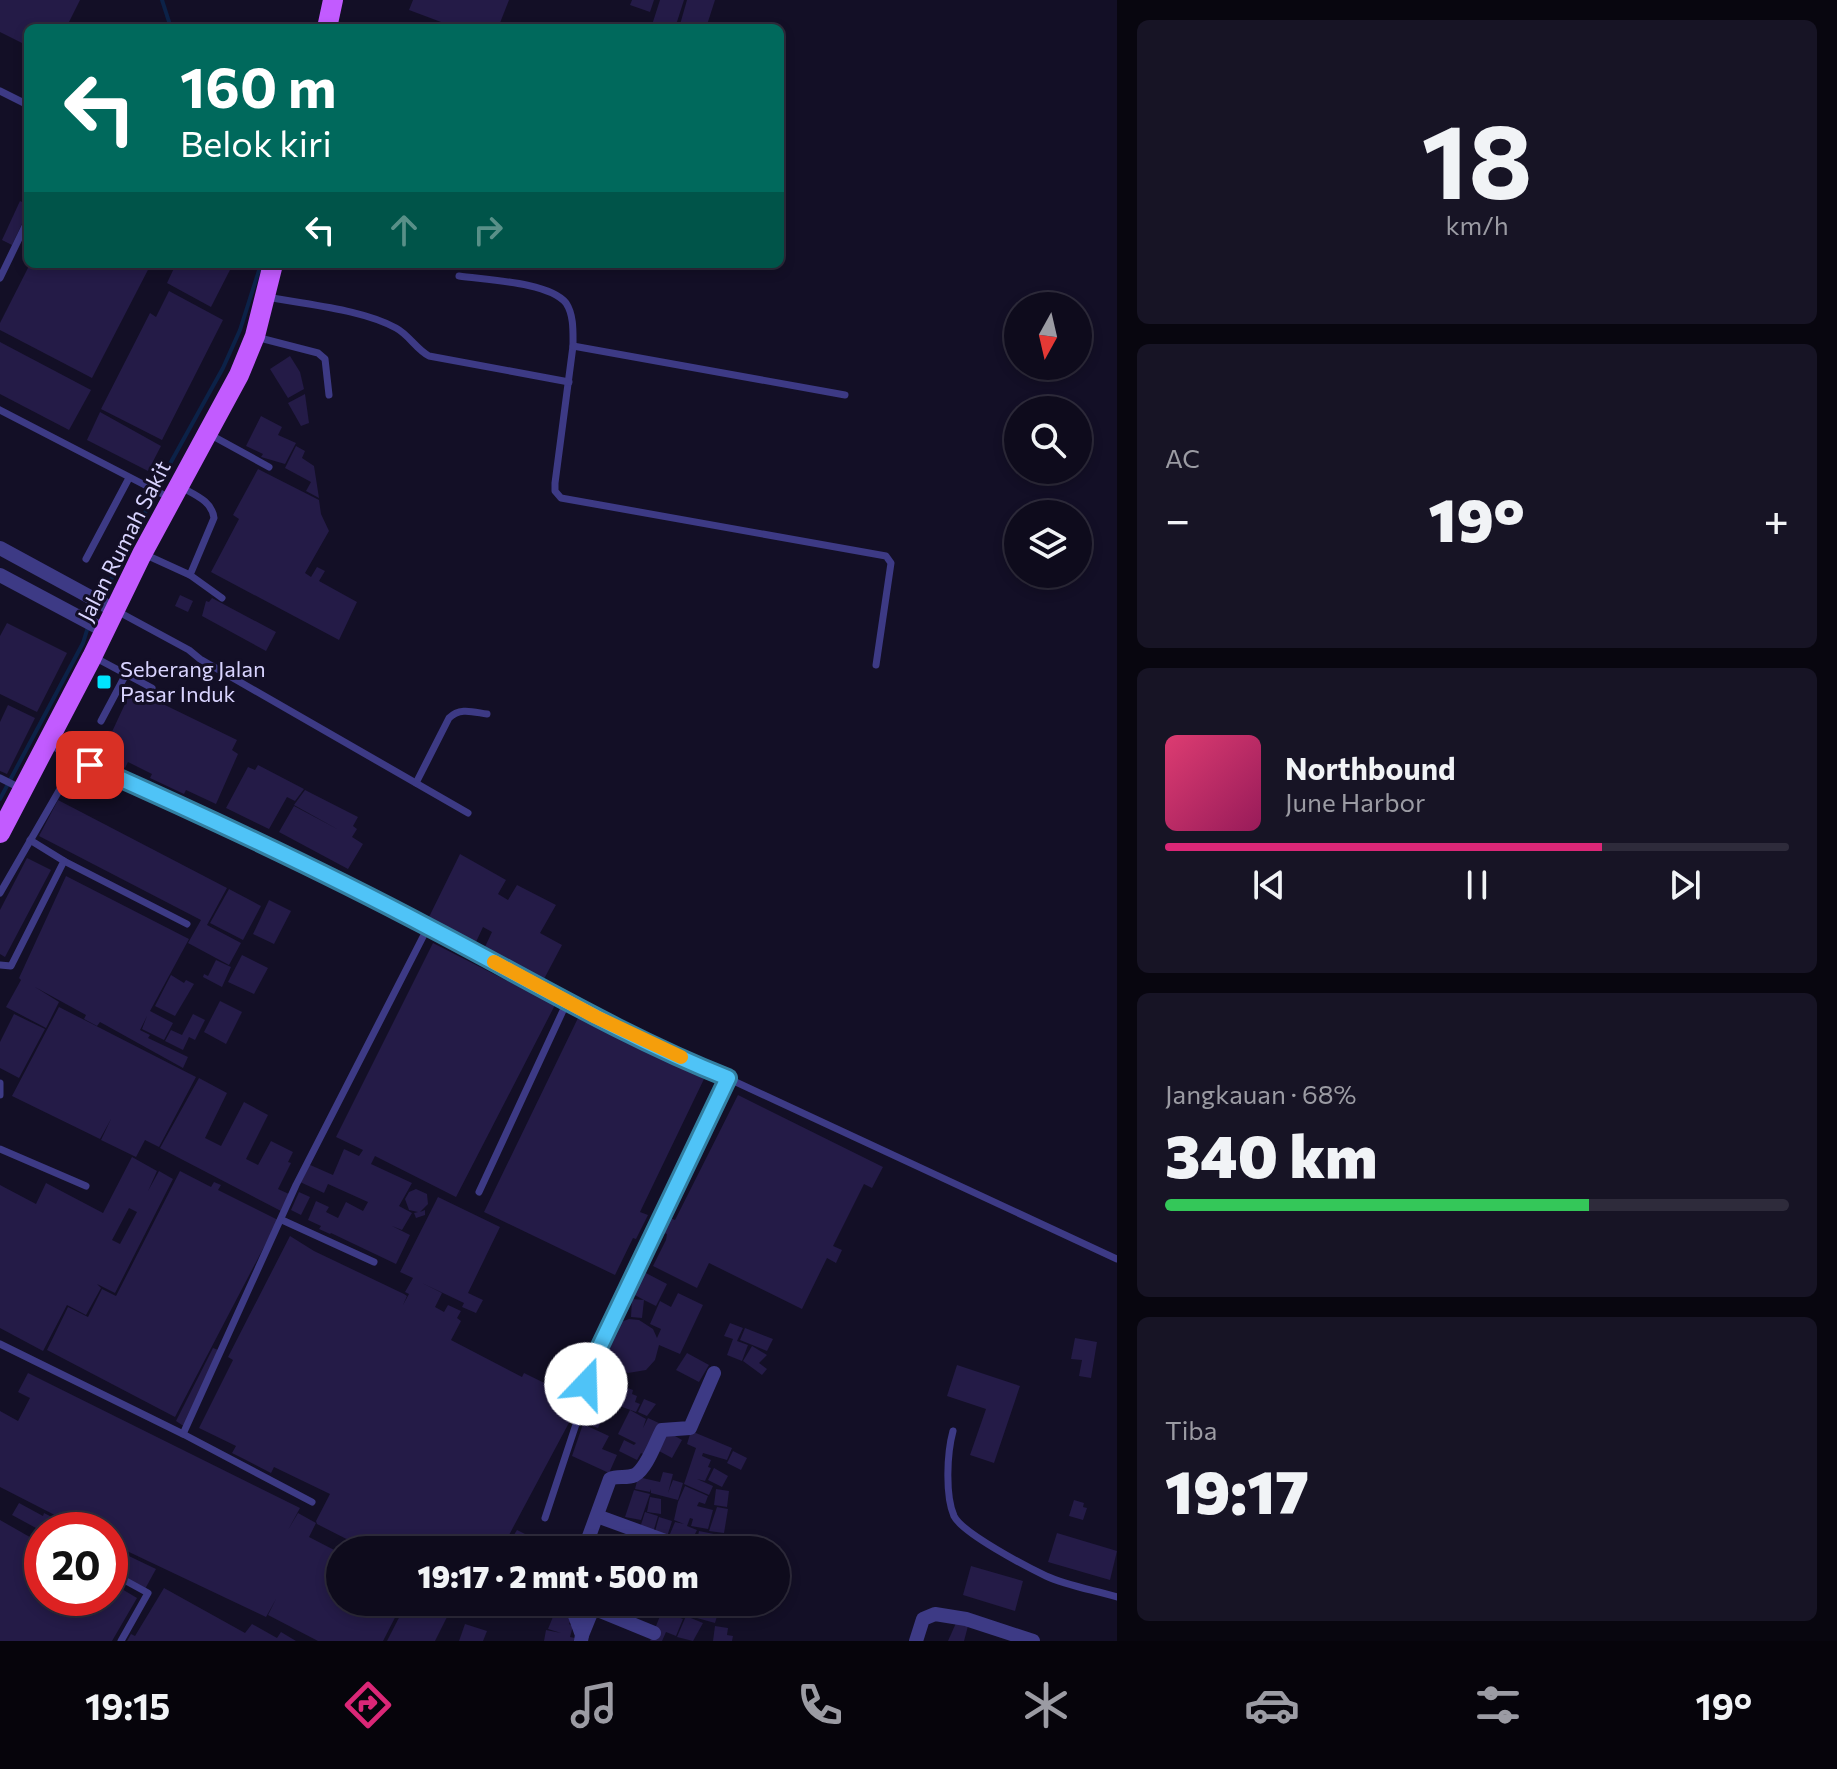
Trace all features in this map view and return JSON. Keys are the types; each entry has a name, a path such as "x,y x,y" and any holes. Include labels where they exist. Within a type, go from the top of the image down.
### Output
{"main road":[{"path":"328,24 333,0"},
{"name":"Jalan Rumah Sakit","path":"0,833 10,783 47,744 92,657 93,625 103,604 142,554 166,492 207,433 239,375 255,336 272,268"}],"street":[{"path":"0,548 103,604"},
{"path":"0,575 93,625"},
{"path":"589,1536 610,1479 614,1476 632,1476 640,1471 662,1430 690,1428 714,1373"},
{"path":"597,1516 652,1536"},
{"path":"916,1641 923,1619 935,1614 966,1619 1012,1637 1033,1641"},
{"path":"574,1616 581,1638"},
{"path":"581,1638 587,1616"},
{"path":"615,1616 654,1633"}],"lane":[{"path":"0,91 24,103"},
{"path":"0,278 24,228"},
{"path":"459,276 550,290 567,304 573,324 573,346 555,483 555,491 561,498 886,556 891,563 876,665"},
{"path":"266,297 366,317 389,325 399,329 429,356 569,382"},
{"path":"255,336 318,353 325,359 329,395"},
{"path":"573,346 845,395"},
{"path":"0,410 129,478 211,506 214,518 190,575"},
{"path":"207,433 269,467"},
{"path":"86,559 129,478"},
{"path":"142,554 190,575 222,598"},
{"path":"103,604 178,643 200,659 468,813"},
{"path":"92,657 152,688"},
{"path":"101,721 126,674"},
{"path":"416,783 455,712 487,714"},
{"path":"47,744 247,836 428,927 567,1002 1117,1259"},
{"path":"0,893 60,789 94,793 105,772"},
{"path":"30,840 64,861 187,924"},
{"path":"0,965 11,966 64,861"},
{"path":"183,1434 296,1185 428,927"},
{"path":"479,1192 567,1002"},
{"path":"545,1518 585,1397 590,1367 728,1078"},
{"path":"0,1083 0,1095"},
{"path":"0,1149 86,1186"},
{"path":"282,1220 374,1262"},
{"path":"0,1344 312,1502"},
{"path":"953,1431 947,1452 950,1495 954,1517 967,1531 1048,1577 1117,1597"},
{"path":"121,1641 148,1593 128,1582"}],"building":[{"path":"0,0 80,0 68,24 24,24 24,44 0,32"},
{"path":"413,0 509,0 500,24 446,24 409,10"},
{"path":"632,0 654,0 650,12 630,5"},
{"path":"660,0 684,0 676,24 652,24"},
{"path":"687,0 715,0 707,24 680,24"},
{"path":"20,201 24,203 24,220 12,245 2,240"},
{"path":"28,268 149,268 92,378 0,330 0,323"},
{"path":"174,268 231,268 211,307 167,283"},
{"path":"169,291 223,320 162,440 101,409 150,313 156,317"},
{"path":"0,342 91,390 69,430 0,394"},
{"path":"290,356 300,372 304,389 288,398 270,369"},
{"path":"305,394 309,423 301,426 288,403"},
{"path":"100,412 161,446 148,471 87,440"},
{"path":"261,416 282,427 278,435 296,443 285,464 261,457 263,454 246,446"},
{"path":"296,446 305,451 302,458 314,466 319,498 306,491 311,482 285,468"},
{"path":"258,469 319,500 329,531 305,573 311,577 317,567 325,571 319,581 357,602 339,640 211,572 239,519 233,515"},
{"path":"180,595 193,601 188,612 175,606"},
{"path":"212,598 276,632 266,651 202,616 206,601"},
{"path":"7,623 67,653 37,712 0,694 0,636"},
{"path":"132,689 237,740 232,750 238,754 216,804 186,790 184,794 150,778 152,774 128,762 125,768 111,761 113,755 103,751"},
{"path":"8,705 35,718 7,774 0,771 0,722"},
{"path":"258,765 304,789 295,801 287,797 269,829 226,808 248,767 255,770"},
{"path":"305,790 358,817 353,826 357,829 352,837 363,844 348,869 279,832 294,806 339,830 294,805"},
{"path":"58,800 227,888 207,925 241,943 229,965 188,943 201,920 39,836"},
{"path":"460,854 506,880 498,894 508,900 517,885 556,905 540,933 562,945 544,979 484,949 492,932 483,927 476,942 429,917"},
{"path":"27,858 51,870 5,957 0,954 0,910"},
{"path":"66,876 189,939 150,1011 173,1023 164,1040 142,1029 147,1016 140,1030 150,1035 148,1038 188,1057 183,1068 100,1022 97,1026 84,1019 86,1015 35,987 59,1002 46,1028 6,1007"},
{"path":"229,889 261,906 243,940 210,923"},
{"path":"269,900 291,911 274,944 253,934"},
{"path":"433,943 555,1005 456,1197 375,1156 371,1164 412,1183 399,1206 412,1213 402,1230 392,1226 410,1235 396,1264 319,1229 321,1226 308,1220 316,1201 329,1207 326,1212 338,1218 346,1202 363,1211 368,1202 328,1184 324,1193 300,1182 308,1164 333,1175 344,1149 359,1156 363,1150 336,1137"},
{"path":"242,955 268,968 254,994 228,982"},
{"path":"216,960 231,967 222,987 203,977 204,974 208,976"},
{"path":"171,975 184,983 186,980 194,984 175,1016 155,1006"},
{"path":"220,1001 242,1012 226,1044 204,1032"},
{"path":"59,1007 196,1077 159,1147 145,1140 136,1157 101,1140 111,1119 100,1139 12,1096"},
{"path":"14,1014 45,1029 19,1078 0,1068 0,1042"},
{"path":"193,1014 205,1020 195,1040 189,1037 183,1050 165,1041 171,1030 182,1035"},
{"path":"578,1018 704,1079 640,1212 648,1215 615,1275 484,1212"},
{"path":"199,1078 227,1093 205,1138 221,1146 244,1102 268,1115 246,1159 258,1165 271,1141 293,1152 278,1189 289,1194 281,1211 160,1148"},
{"path":"738,1095 883,1167 872,1188 864,1184 833,1246 842,1250 836,1263 827,1258 802,1309 709,1263 697,1288 653,1266 666,1240 667,1234 661,1232 668,1217 675,1220"},
{"path":"132,1157 157,1171 148,1191 159,1171 173,1179 115,1293 97,1284 101,1288 86,1315 67,1305 43,1351 0,1328 0,1185 36,1204 46,1183 103,1213","holes":["129,1208 137,1212 120,1244 112,1240"]},
{"path":"180,1171 211,1187 214,1182 221,1185 218,1190 278,1220 175,1417 47,1350 68,1307 88,1317 102,1289 116,1296"},
{"path":"416,1189 427,1194 428,1204 420,1212 425,1210 425,1215 416,1218 414,1213 418,1212 409,1210 405,1199 409,1192"},
{"path":"299,1192 310,1197 301,1215 291,1210"},
{"path":"438,1197 500,1227 468,1293 483,1300 476,1313 462,1307 464,1303 422,1283 442,1293 435,1307 444,1312 448,1305 461,1311 457,1318 461,1321 451,1340 522,1377 524,1373 579,1400 508,1536 341,1536 316,1521 330,1494 274,1467 271,1473 232,1453 236,1446 199,1428 233,1360 228,1357 290,1236 314,1251 404,1294 407,1296 403,1305 409,1294 405,1292 413,1278 400,1272"},
{"path":"644,1272 667,1284 656,1306 631,1293"},
{"path":"678,1293 703,1305 680,1354 659,1345 655,1360 646,1370 628,1373 614,1366 608,1360 605,1345 613,1325 629,1319 639,1320 653,1329 657,1338 661,1329 650,1324 660,1301 671,1307"},
{"path":"632,1299 644,1300 642,1318 631,1317"},
{"path":"730,1323 743,1328 737,1341 748,1345 742,1361 727,1355 733,1339 724,1336"},
{"path":"745,1328 773,1339 767,1351 740,1340"},
{"path":"1075,1338 1097,1342 1091,1378 1079,1376 1082,1360 1071,1359"},
{"path":"752,1346 767,1355 759,1363 767,1369 762,1375 743,1361"},
{"path":"213,1348 221,1351 185,1427 176,1421"},
{"path":"687,1353 709,1365 699,1382 676,1370"},
{"path":"957,1365 1020,1386 994,1463 970,1455 986,1409 947,1396"},
{"path":"28,1373 300,1508 288,1530 298,1513 316,1523 309,1537 326,1546 326,1616 396,1616 383,1641 318,1641 268,1615 276,1599 266,1617 128,1552 128,1512 49,1512 0,1487 0,1411 18,1421 30,1398 18,1392"},
{"path":"622,1386 633,1390 632,1394 637,1396 635,1402 640,1404 636,1412 614,1404"},
{"path":"593,1392 610,1398 598,1428 584,1423 587,1417 583,1416"},
{"path":"644,1399 656,1404 647,1416 638,1412"},
{"path":"630,1410 646,1419 643,1428 648,1418 661,1424 645,1455 641,1453 637,1460 619,1451 624,1440 634,1445 636,1443 618,1434"},
{"path":"583,1424 609,1436 602,1449 617,1455 609,1473 572,1456"},
{"path":"691,1431 732,1448 727,1460 703,1453 702,1456 711,1460 708,1467 711,1468 705,1481 697,1479 713,1486 709,1495 684,1484 696,1448 687,1444"},
{"path":"668,1432 682,1440 672,1458 659,1451"},
{"path":"733,1451 747,1458 741,1470 727,1463"},
{"path":"714,1468 728,1476 722,1487 708,1480"},
{"path":"663,1472 673,1474 668,1493 673,1480 683,1483 678,1500 651,1493 651,1489 650,1492 635,1489 638,1477 660,1482"},
{"path":"685,1486 708,1496 705,1504 699,1502 697,1506 713,1510 708,1529 691,1526 693,1519 690,1518 687,1526 697,1530 694,1536 670,1534 675,1522 684,1524 674,1520"},
{"path":"716,1489 729,1491 727,1507 714,1505"},
{"path":"634,1490 650,1494 641,1520 625,1517"},
{"path":"650,1497 661,1499 661,1514 647,1512"},
{"path":"1074,1500 1084,1503 1083,1507 1087,1508 1083,1520 1069,1516"},
{"path":"19,1503 36,1512 24,1512 24,1522 12,1515"},
{"path":"717,1507 728,1509 724,1533 709,1531"},
{"path":"645,1512 658,1516 652,1536 639,1531"},
{"path":"659,1517 672,1521 667,1536 654,1535"},
{"path":"0,1520 24,1534 24,1616 127,1616 112,1641 0,1641"},
{"path":"517,1530 529,1536 513,1536"},
{"path":"699,1531 724,1536 698,1536"},
{"path":"1057,1533 1117,1551 1110,1580 1048,1562"},
{"path":"128,1556 156,1569 145,1589 128,1580"},
{"path":"971,1566 1023,1581 1015,1611 963,1595"},
{"path":"164,1588 245,1633 252,1624 277,1638 281,1632 296,1641 127,1641 131,1634 135,1636"},
{"path":"128,1593 137,1598 128,1613"},
{"path":"400,1616 448,1616 435,1641 387,1641"},
{"path":"553,1616 571,1616 570,1637 575,1638 574,1641 544,1641 546,1630 561,1633 548,1629"},
{"path":"660,1616 683,1619 676,1636 666,1632 662,1641 650,1641"},
{"path":"686,1616 703,1623 693,1641 677,1637"},
{"path":"690,1616 717,1616 715,1623"},
{"path":"956,1623 968,1626 964,1641 948,1641"},
{"path":"465,1624 487,1631 483,1641 459,1641"},
{"path":"715,1626 728,1628 727,1635 733,1636 732,1641 713,1641"}],"waterway":[{"path":"162,0 170,24"},
{"path":"91,619 223,368 240,330 260,268"},
{"path":"0,799 83,643 88,627"}],"slow traffic":[{"path":"494,962 596,1017 681,1057"}],"place":[{"name":"Seberang Jalan Pasar Induk","path":"104,682"}],"route":[{"path":"90,765 247,836 428,927 596,1017 728,1078 590,1367 586,1384"}]}
